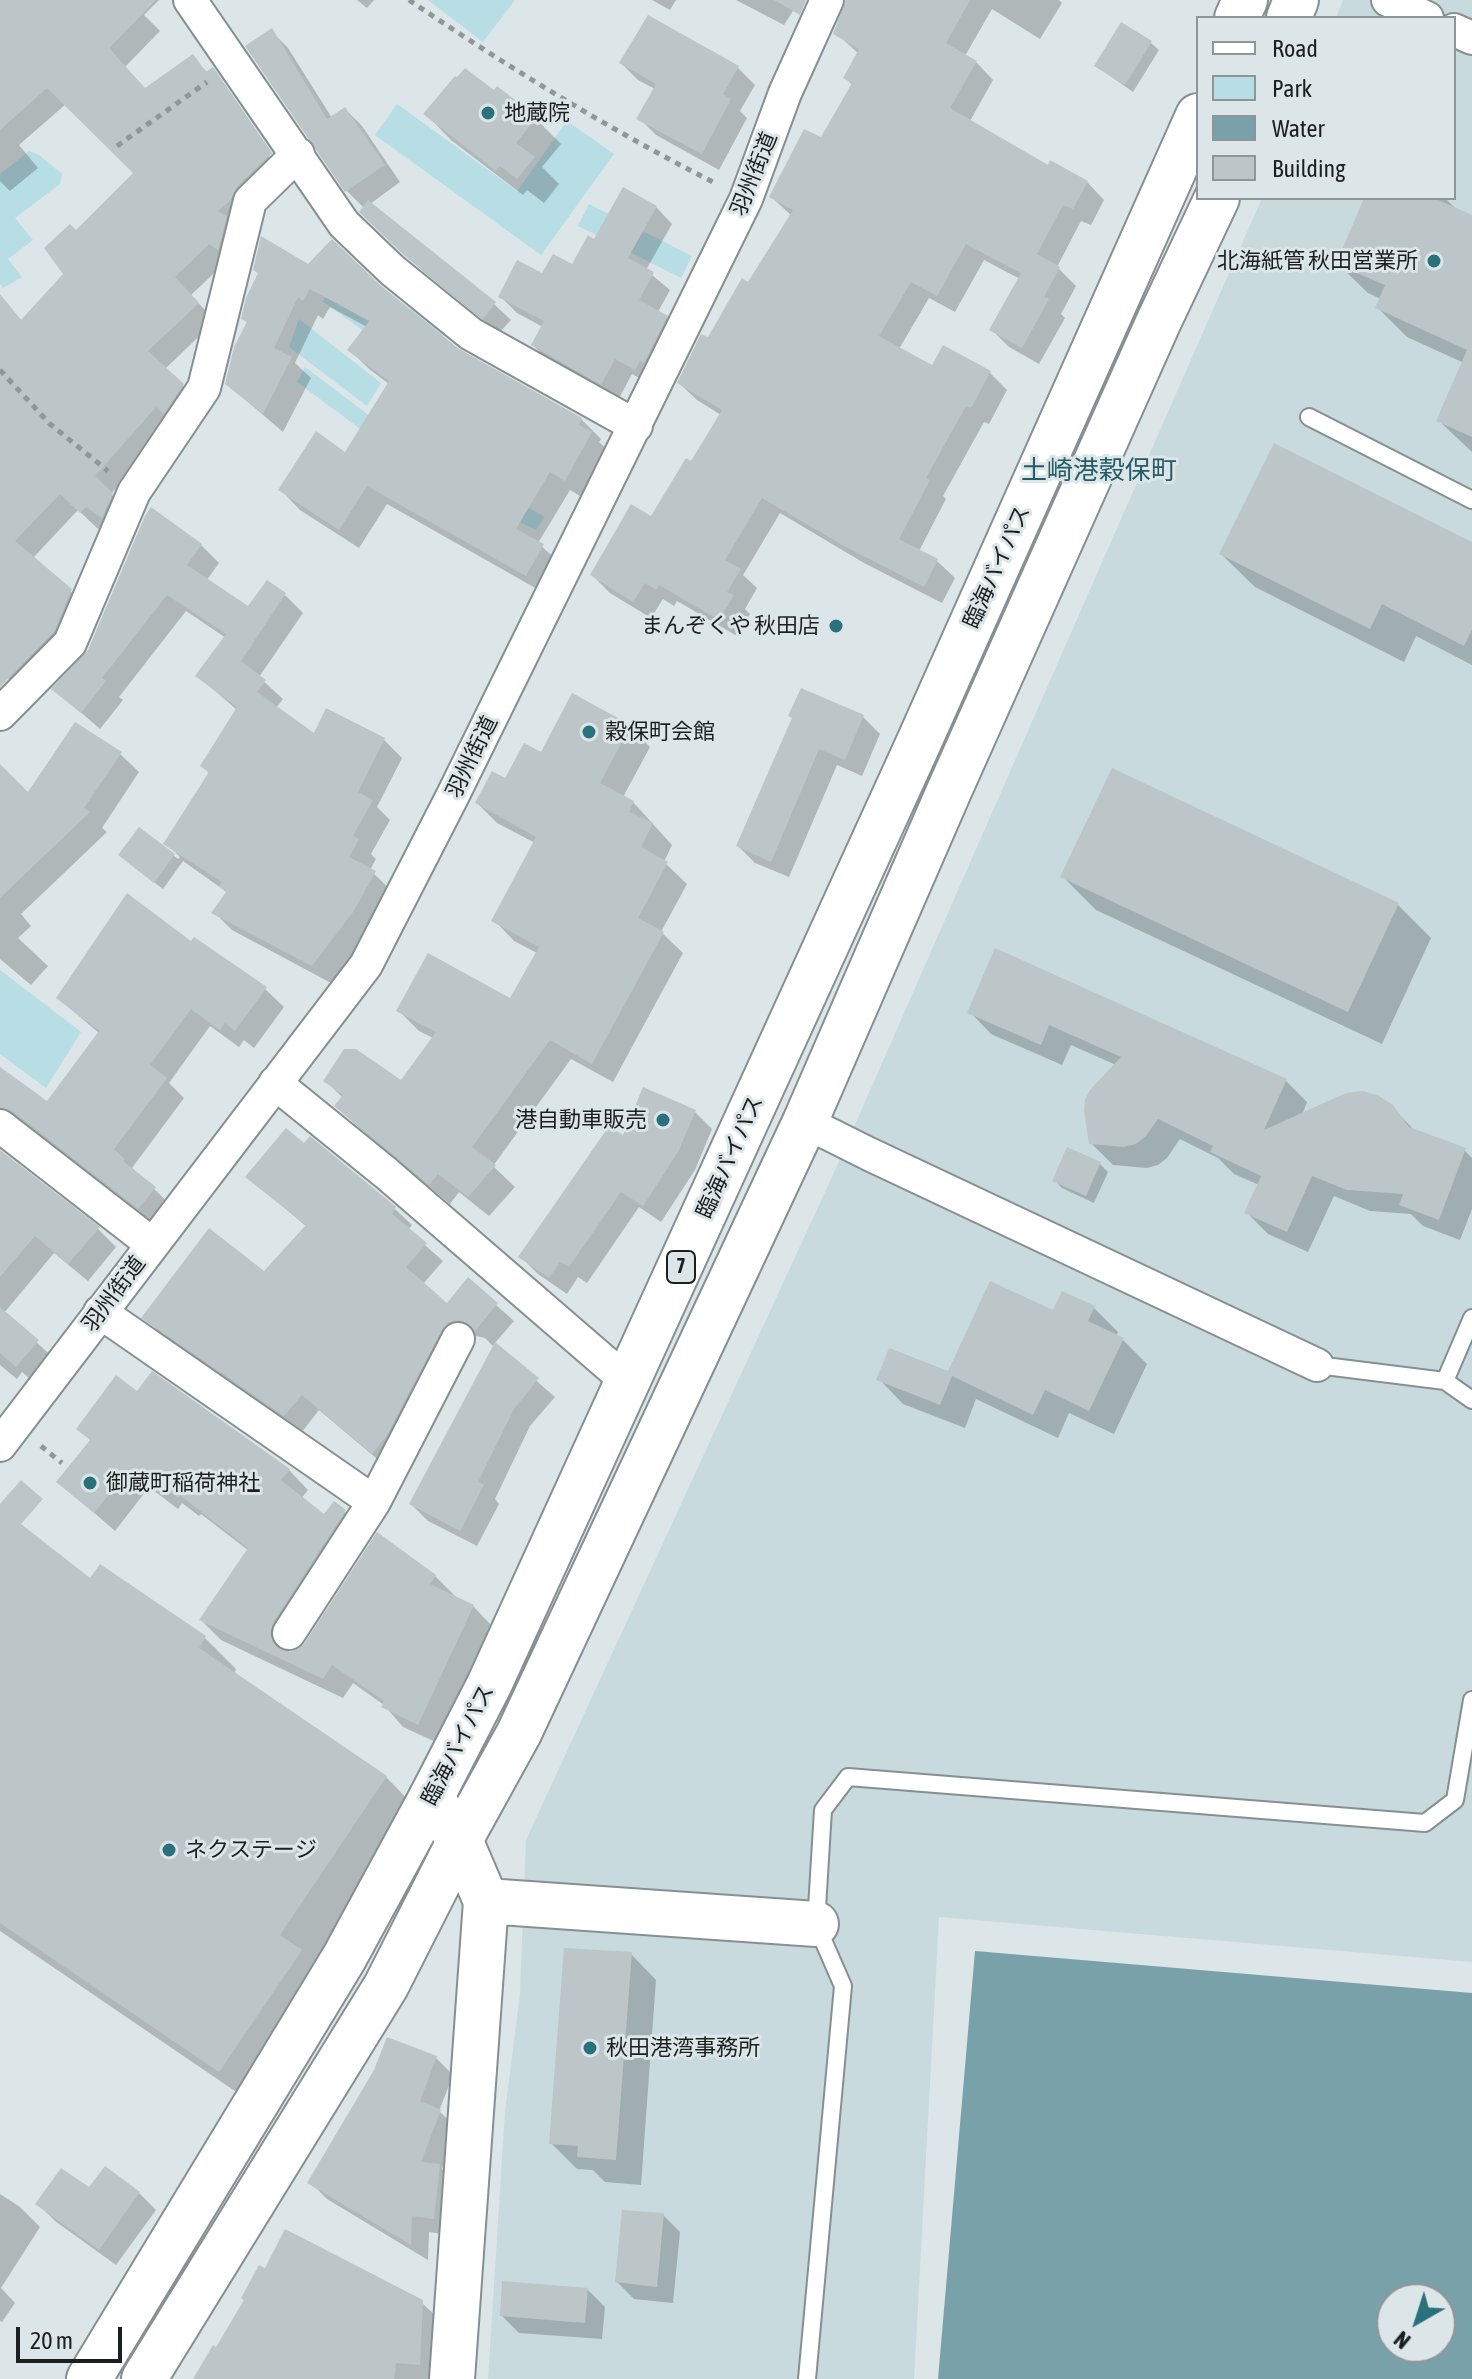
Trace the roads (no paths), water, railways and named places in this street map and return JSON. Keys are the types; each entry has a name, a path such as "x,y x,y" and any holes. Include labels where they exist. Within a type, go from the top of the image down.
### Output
{"main road":[{"name":"臨海バイパス","path":"89,2379 344,1958 489,1685 957,656 1196,120"},
{"name":"臨海バイパス","path":"144,2379 386,1986 460,1840 519,1733 805,1122 955,777 1216,200"},
{"path":"431,1798 460,1840 486,1901 452,2379"},
{"path":"486,1901 816,1924"}],"street":[{"path":"190,0 344,224 392,270 471,334 636,426"},
{"name":"羽州街道","path":"0,1445 366,965 746,199 785,93 827,0"},
{"path":"1388,0 1423,16"},
{"path":"0,714 70,643 134,492 204,388 250,201 298,154"},
{"path":"275,1083 386,1173 628,1382"},
{"path":"805,1122 1317,1365"},
{"path":"0,1126 152,1244"},
{"path":"100,1312 374,1502"},
{"path":"289,1633 374,1502 458,1339"}],"lane":[{"path":"1309,417 1472,500"},
{"path":"1445,1381 1472,1318"},
{"path":"1317,1365 1445,1381 1472,1400"},
{"path":"807,2379 843,1986 816,1924 823,1810 848,1777 1425,1823 1455,1800 1472,1700"}],"water":[{"path":"975,1951 1472,1993 1472,2379 938,2379"}],"place":[{"name":"地蔵院","path":"488,113"},
{"name":"北海紙管 秋田営業所","path":"1434,261"},
{"name":"まんぞくや 秋田店","path":"836,626"},
{"name":"穀保町会館","path":"589,732"},
{"name":"港自動車販売","path":"663,1120"},
{"name":"御蔵町稲荷神社","path":"90,1483"},
{"name":"ネクステージ","path":"169,1850"},
{"name":"秋田港湾事務所","path":"590,2048"}],"district":[{"name":"土崎港穀保町","path":"1099,471"}]}
